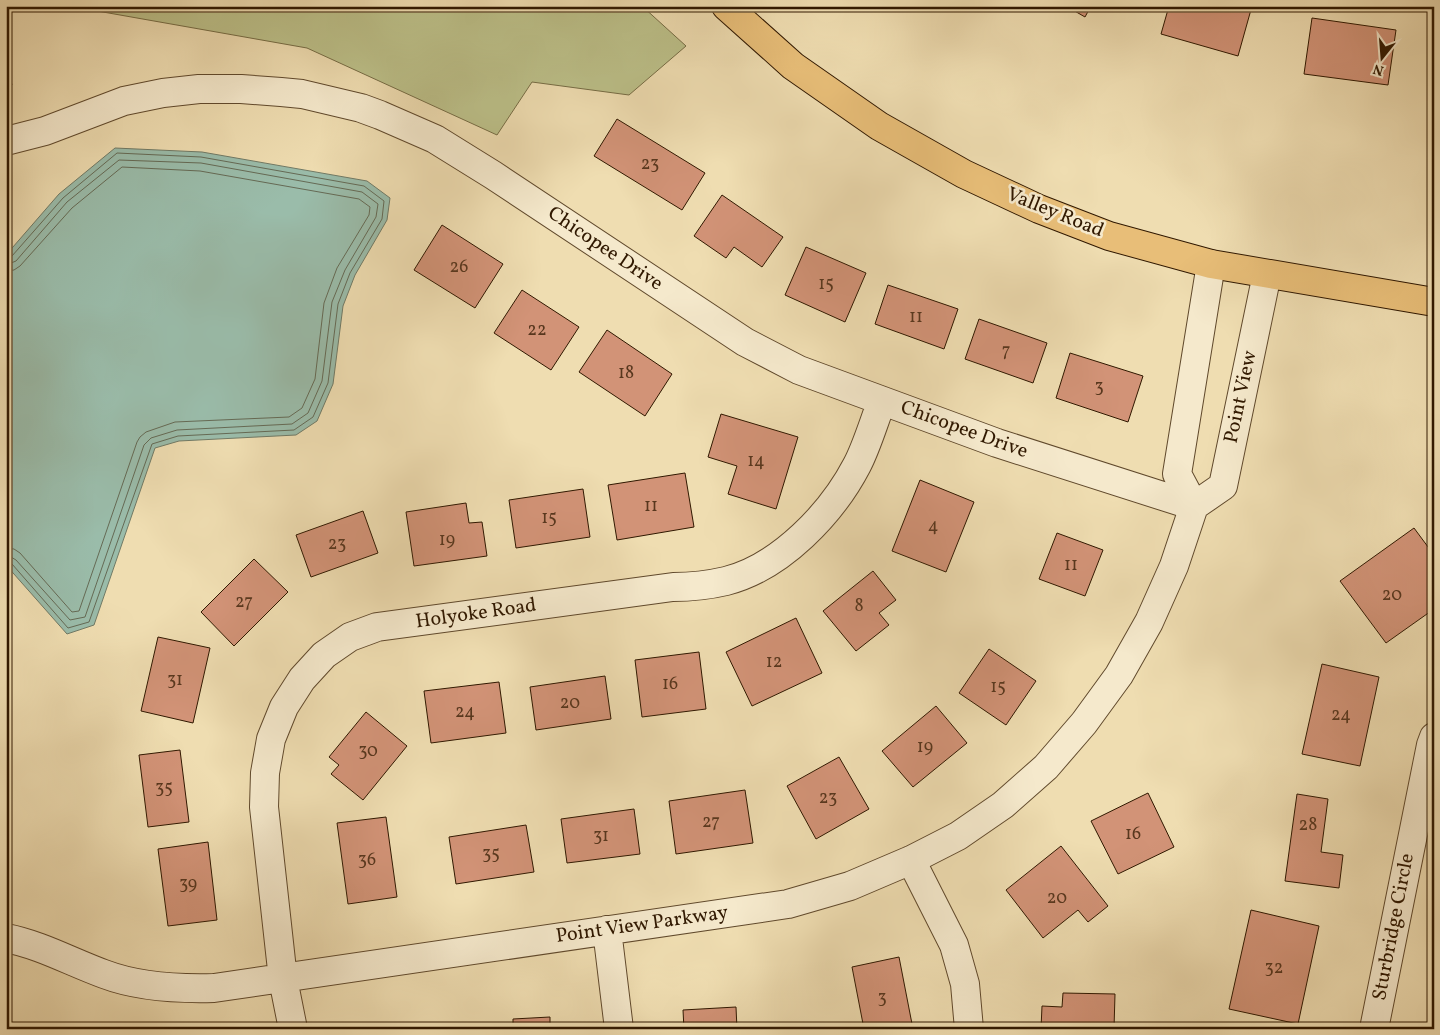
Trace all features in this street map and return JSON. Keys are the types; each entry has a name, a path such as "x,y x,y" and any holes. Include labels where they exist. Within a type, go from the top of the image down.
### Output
{"main road":[{"name":"Valley Road","path":"726,6 793,66 879,126 964,174 1039,209 1109,236 1211,264 1434,302"}],"street":[{"name":"Chicopee Drive","path":"6,141 45,131 124,101 163,93 199,89 241,88 302,94 361,108 435,139 493,175 745,342 799,370 997,443 1194,506"},
{"path":"1194,506 1177,474 1211,264"},
{"name":"Point View","path":"1194,506 1223,486 1267,274"},
{"name":"Holyoke Road","path":"293,1029 283,979 264,807 265,773 272,739 284,707 302,678 324,655 350,637 376,627 673,588 695,587 728,580 760,567 781,554 810,529 836,499 858,464 882,401"},
{"name":"Point View Parkway","path":"6,938 27,942 106,975 136,982 183,988 206,988 283,979 705,915 725,914 788,904 850,886 911,860 958,836 1003,805 1046,767 1084,724 1119,675 1150,622 1174,566 1194,506"},
{"name":"Sturbridge Circle","path":"1374,1029 1431,745 1434,738"},
{"path":"911,860 954,944 965,984 969,1029"},
{"path":"607,930 619,1029"}],"green space":[{"path":"69,6 642,6 686,46 629,95 532,82 497,135 307,48"}],"water":[{"path":"115,148 202,152 367,181 390,198 387,220 355,275 343,306 333,384 317,421 296,435 179,441 155,448 94,625 67,634 6,565 6,255 59,194"}],"building":[{"path":"1066,6 1091,6 1085,17"},
{"path":"1169,6 1252,6 1238,56 1161,34"},
{"path":"1312,18 1396,30 1388,85 1304,74"},
{"path":"6,62 12,85 6,86"},
{"path":"617,119 705,173 682,210 594,156"},
{"path":"722,195 783,237 762,267 734,247 726,258 694,236"},
{"path":"442,225 503,264 475,308 414,270"},
{"path":"806,247 866,273 845,322 785,295"},
{"path":"888,285 958,309 944,349 875,324"},
{"path":"522,290 579,327 551,370 494,333"},
{"path":"979,319 1047,343 1033,383 965,359"},
{"path":"607,330 672,374 645,416 579,372"},
{"path":"1070,353 1143,376 1128,422 1056,398"},
{"path":"721,414 798,437 776,509 728,494 737,466 708,457"},
{"path":"685,473 694,527 617,540 608,485"},
{"path":"920,480 974,502 946,572 892,551"},
{"path":"583,489 590,537 516,548 509,500"},
{"path":"466,503 469,523 482,522 487,556 414,566 406,512"},
{"path":"363,511 378,553 311,577 296,535"},
{"path":"1414,528 1434,555 1434,609 1386,643 1340,581"},
{"path":"1057,533 1103,550 1085,596 1039,579"},
{"path":"254,559 288,592 234,646 201,612"},
{"path":"873,571 896,600 879,613 889,625 856,651 823,611"},
{"path":"796,618 822,673 752,706 726,652"},
{"path":"158,637 210,648 193,723 141,711"},
{"path":"989,649 1036,681 1006,725 959,693"},
{"path":"699,652 706,709 642,717 635,660"},
{"path":"1322,664 1379,677 1360,766 1302,754"},
{"path":"605,676 611,719 536,730 530,687"},
{"path":"499,682 506,733 431,743 424,691"},
{"path":"936,706 967,743 913,787 882,751"},
{"path":"366,712 407,746 363,800 331,774 339,765 329,757"},
{"path":"180,750 189,822 148,827 139,755"},
{"path":"839,757 869,809 816,839 787,786"},
{"path":"745,790 753,843 676,854 669,801"},
{"path":"1148,793 1174,847 1118,874 1091,821"},
{"path":"1297,794 1328,799 1321,852 1343,855 1339,888 1285,881"},
{"path":"634,809 640,854 567,863 561,819"},
{"path":"386,817 397,897 348,904 337,823"},
{"path":"526,825 534,872 456,884 449,837"},
{"path":"208,842 217,920 168,926 158,849"},
{"path":"1061,846 1108,906 1088,922 1078,910 1043,938 1006,890"},
{"path":"1251,910 1319,926 1298,1024 1229,1009"},
{"path":"899,957 913,1029 864,1029 852,967"},
{"path":"1063,993 1115,994 1114,1029 1041,1029 1042,1006 1062,1007"},
{"path":"736,1007 737,1029 684,1029 683,1010"},
{"path":"550,1017 550,1029 513,1029 513,1019"}]}
